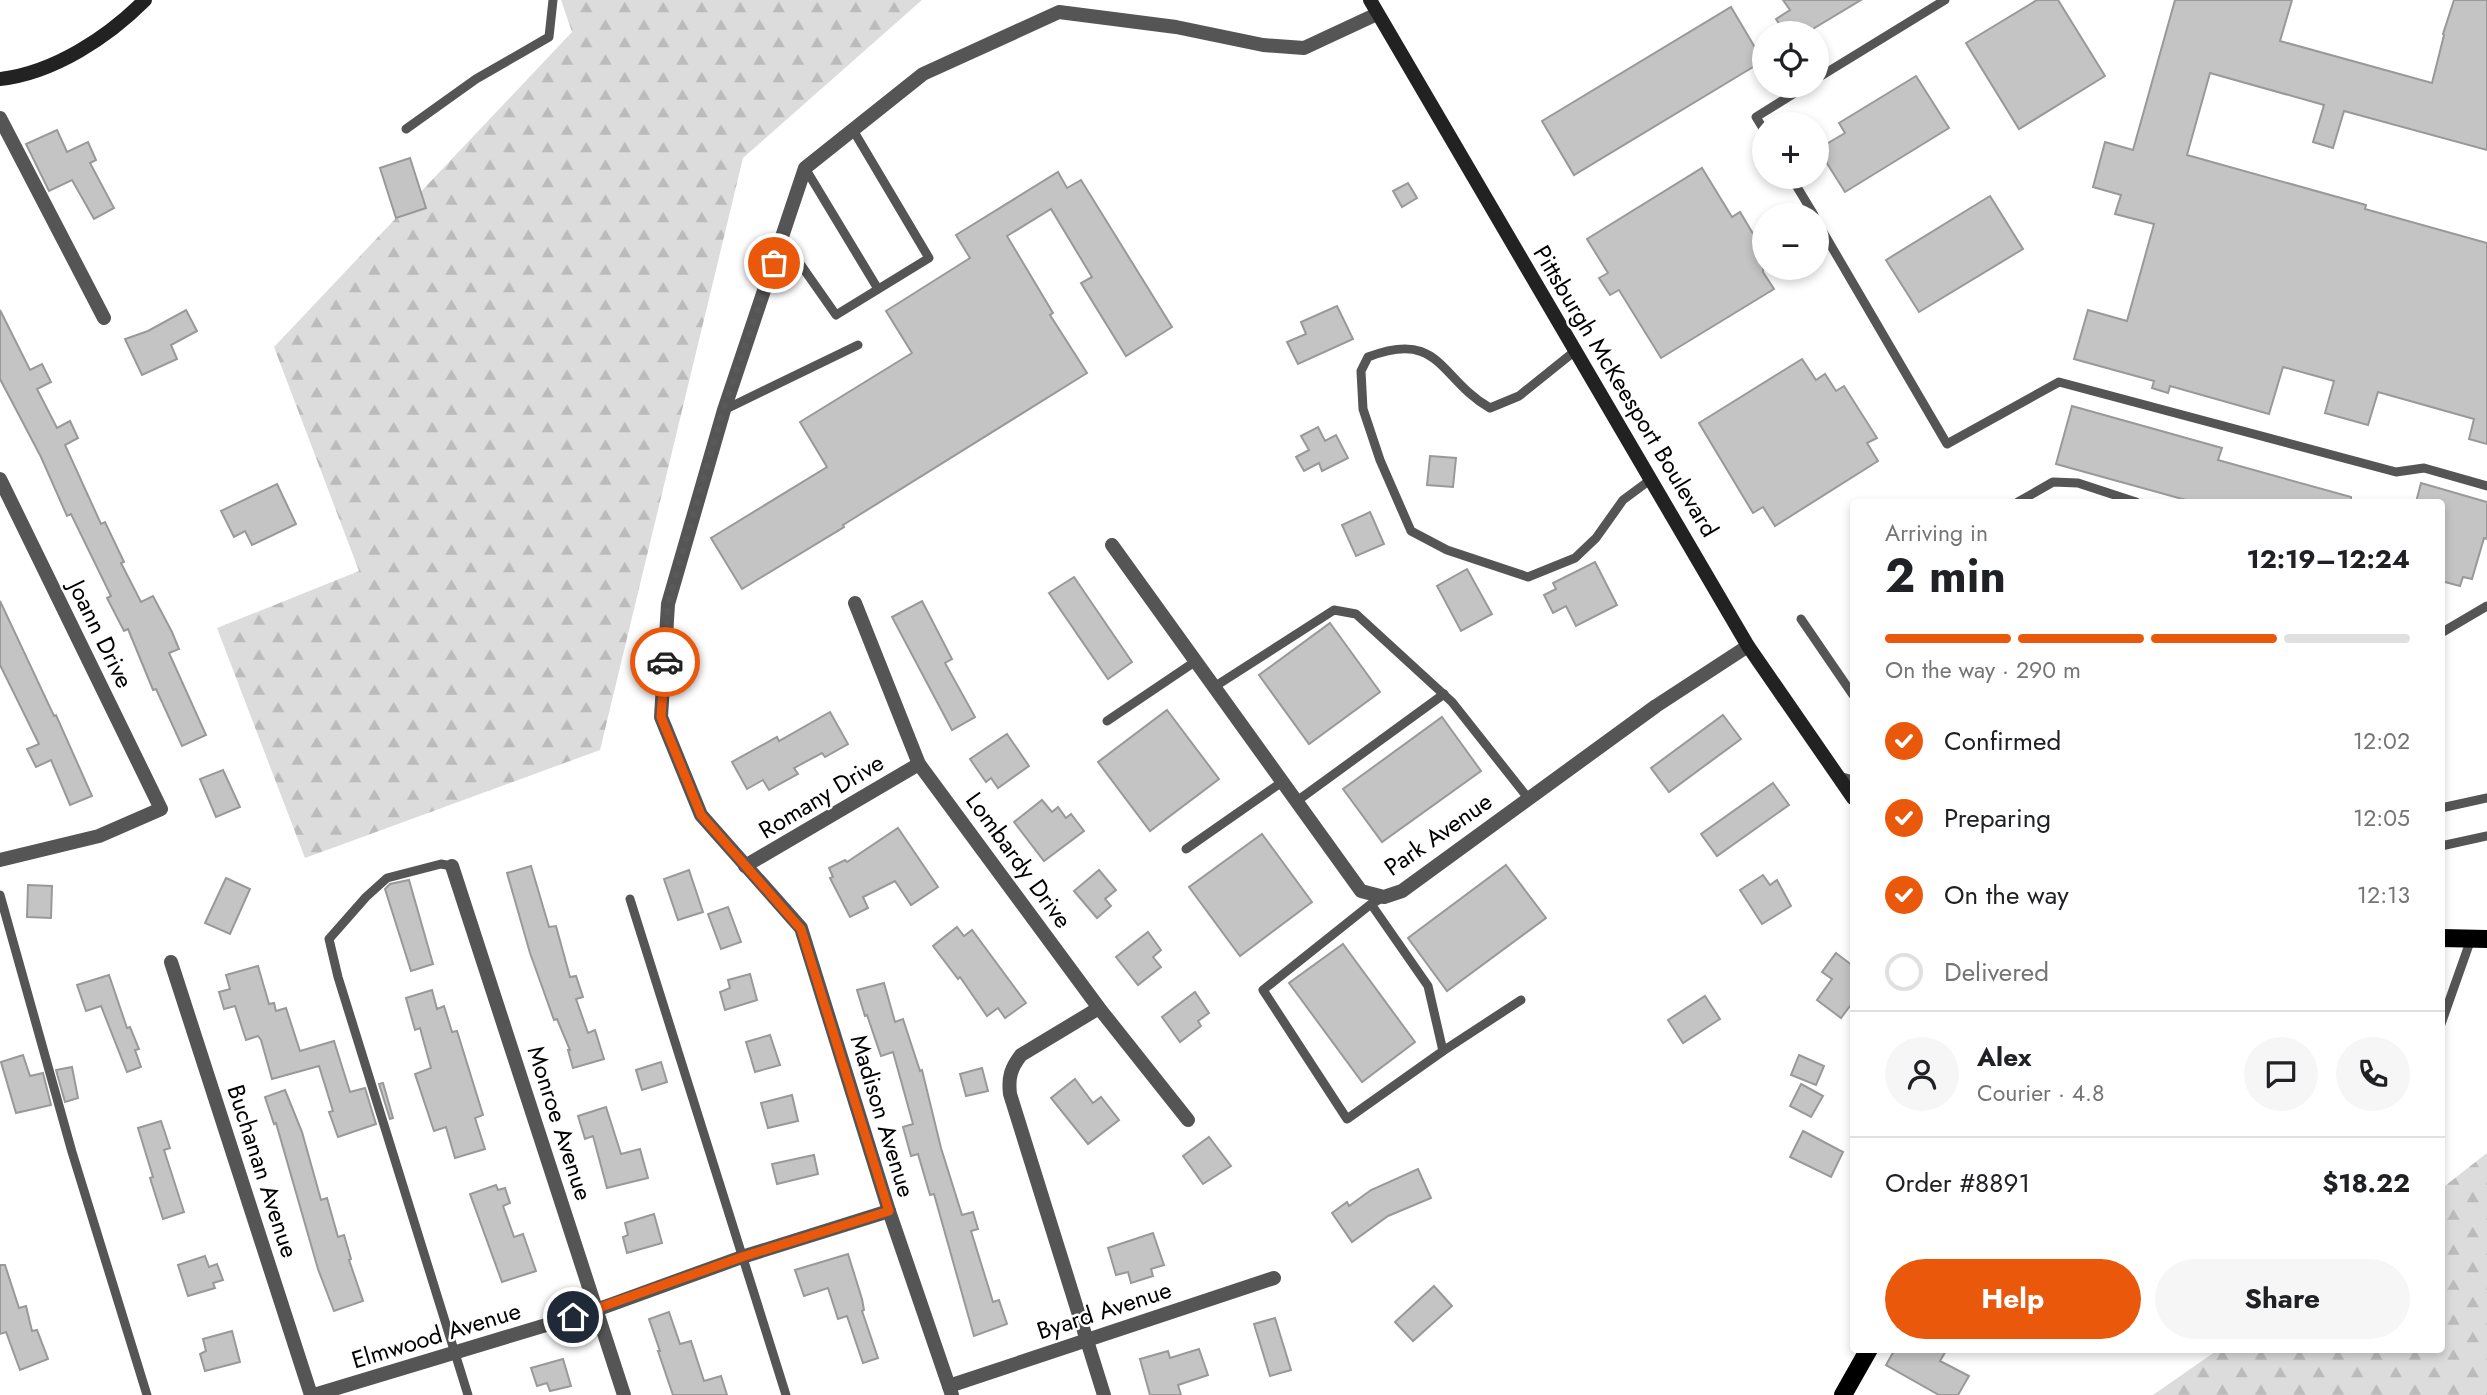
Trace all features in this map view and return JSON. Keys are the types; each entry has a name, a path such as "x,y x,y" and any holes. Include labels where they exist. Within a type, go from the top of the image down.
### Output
{"main road":[{"path":"0,79 54,64 93,42 145,0"},
{"name":"Pittsburgh McKeesport Boulevard","path":"1370,0 1748,646 1846,778"},
{"path":"2445,938 2479,939"},
{"path":"1843,1395 1867,1353"}],"street":[{"path":"805,168 923,74 1059,12 1176,27 1263,46 1304,48 1377,14"},
{"path":"0,118 104,318"},
{"name":"Madison Avenue","path":"805,168 723,410 668,604 661,717 701,815 801,929 889,1211 951,1390"},
{"name":"Joann Drive","path":"0,479 161,809 99,836 0,860"},
{"name":"Park Avenue","path":"1112,545 1361,891 1378,900 1402,891 1656,706 1748,646"},
{"name":"Lombardy Drive","path":"855,603 919,764 1099,1007 1188,1120"},
{"name":"Romany Drive","path":"746,866 919,764"},
{"name":"Monroe Avenue","path":"452,866 624,1395"},
{"name":"Buchanan Avenue","path":"171,962 312,1395"},
{"path":"1099,1007 1021,1055 1013,1065 1008,1079 1010,1094 1104,1395"},
{"name":"Elmwood Avenue","path":"312,1395 596,1310 742,1257 889,1211"},
{"name":"Byard Avenue","path":"951,1390 1086,1339 1274,1278"}],"lane":[{"path":"406,129 476,79 549,37 553,0"},
{"path":"1829,71 1945,0"},
{"path":"1764,112 1787,98"},
{"path":"782,238 836,315 929,258 853,130"},
{"path":"805,168 878,289"},
{"path":"1829,242 1947,444 2059,383 2396,472 2424,468 2487,486"},
{"path":"723,410 858,345"},
{"path":"1575,351 1519,396 1490,408 1465,389 1443,363 1416,348 1390,349 1368,358 1361,371 1363,409 1380,460 1411,531 1447,551 1528,577 1575,558 1596,538 1623,500 1650,480"},
{"path":"2023,499 2053,482 2078,483 2127,499"},
{"path":"2445,630 2487,606"},
{"path":"1214,687 1334,610 1356,614 1444,694 1528,798"},
{"path":"1801,619 1850,691"},
{"path":"1107,721 1196,661"},
{"path":"1297,801 1444,694"},
{"path":"1186,849 1282,782"},
{"path":"2445,807 2487,798"},
{"path":"2445,845 2487,836"},
{"path":"452,866 441,864 387,878 366,897 330,939 338,977 468,1395"},
{"path":"0,895 72,1152 147,1395"},
{"path":"630,900 786,1395"},
{"path":"1443,1051 1428,986 1378,900 1263,990 1347,1119 1521,1000"},
{"path":"2445,1015 2479,939"}],"green space":[{"path":"561,0 922,0 743,158 600,750 305,858 217,628 359,571 274,347 572,32"},
{"path":"2487,1153 2487,1395 2153,1395 2213,1353 2445,1353 2445,1186"}],"building":[{"path":"1783,0 1861,0 1826,21 1777,21 1776,19 1790,10"},
{"path":"2037,0 2058,0 2105,76 2019,129 1966,43"},
{"path":"2175,0 2292,0 2280,41 2432,83 2454,0 2487,0 2487,150 2344,111 2333,148 2313,142 2324,105 2210,73 2187,155 2366,205 2365,209 2487,243 2487,444 2469,439 2474,419 2378,392 2368,425 2325,413 2334,381 2283,367 2269,414 2170,386 2168,393 2152,388 2154,381 2074,359 2088,310 2127,321 2154,224 2115,214 2121,195 2093,187 2105,142 2133,150"},
{"path":"1731,7 1752,42 1752,68 1574,175 1542,121"},
{"path":"1916,76 1949,128 1845,192 1829,167 1829,142 1845,133 1839,123"},
{"path":"57,130 67,152 88,142 96,160 90,163 114,208 94,219 72,180 49,191 26,144"},
{"path":"410,158 426,208 396,218 380,168"},
{"path":"1702,168 1732,217 1740,212 1752,232 1752,280 1768,280 1774,289 1661,358 1619,290 1610,295 1599,278 1608,273 1587,239"},
{"path":"1058,172 1067,188 1081,180 1172,327 1126,356 1081,283 1092,277 1051,209 1007,236 1053,313 1050,315 1087,373 742,589 711,538 827,467 800,422 912,353 886,311 970,258 956,235"},
{"path":"1408,183 1417,198 1402,207 1393,191"},
{"path":"1990,196 2023,249 1919,312 1886,260"},
{"path":"1337,306 1353,339 1298,364 1287,342 1306,334 1301,322"},
{"path":"0,310 30,370 42,364 51,382 37,389 57,428 70,421 78,438 65,445 101,524 105,522 124,562 121,563 141,602 153,596 172,632 179,649 169,653 206,735 182,746 156,689 153,690 128,629 124,631 107,598 111,596 71,514 67,516 41,457 0,379"},
{"path":"186,310 197,331 171,345 177,359 142,375 125,339 148,331"},
{"path":"1802,359 1816,380 1825,374 1836,391 1844,386 1877,438 1867,443 1878,461 1775,526 1763,507 1753,513 1699,423"},
{"path":"2072,406 2222,448 2218,460 2351,499 2182,499 2056,464"},
{"path":"1318,427 1325,441 1336,435 1348,458 1322,471 1319,463 1304,471 1296,457 1309,450 1301,436"},
{"path":"1430,456 1456,458 1453,487 1427,485"},
{"path":"2421,483 2487,502 2487,539 2484,538 2472,579 2463,577 2460,586 2445,582 2445,499 2417,499"},
{"path":"277,484 296,524 252,545 245,531 234,537 221,511"},
{"path":"1370,512 1384,544 1356,556 1342,525"},
{"path":"1595,562 1617,605 1576,626 1566,606 1553,613 1544,595 1556,589 1553,583"},
{"path":"1467,569 1492,614 1461,631 1437,586"},
{"path":"1074,577 1132,662 1108,679 1049,593"},
{"path":"0,601 92,796 70,805 51,760 36,767 27,749 39,744 0,665"},
{"path":"922,601 952,659 945,663 975,717 952,730 892,617"},
{"path":"1330,623 1380,692 1309,744 1259,675"},
{"path":"1167,710 1219,779 1150,831 1098,762"},
{"path":"830,712 848,744 825,757 822,753 794,768 798,774 769,790 763,780 747,789 732,762 777,737 779,741"},
{"path":"1723,715 1741,739 1669,792 1651,768"},
{"path":"1442,717 1481,771 1382,842 1343,789"},
{"path":"1007,734 1029,766 998,788 991,778 986,782 970,759"},
{"path":"223,770 240,807 216,817 200,779"},
{"path":"1773,783 1789,805 1717,856 1701,834"},
{"path":"1042,800 1052,812 1058,807 1066,818 1071,814 1084,831 1044,861 1014,822"},
{"path":"898,828 938,887 911,905 895,881 863,897 868,908 850,917 830,878 833,877 829,868 845,860 847,862"},
{"path":"1262,834 1312,902 1240,956 1189,887"},
{"path":"1506,865 1546,918 1447,991 1408,938"},
{"path":"531,866 549,927 556,926 570,977 576,976 583,997 576,999 588,1033 595,1030 604,1059 573,1068 570,1050 557,1019 554,1020 530,953 507,873"},
{"path":"689,870 703,912 678,920 664,879"},
{"path":"1099,870 1116,890 1105,899 1111,906 1097,918 1074,891"},
{"path":"1763,875 1770,885 1777,880 1791,906 1762,924 1740,890"},
{"path":"226,878 250,889 230,934 205,923"},
{"path":"409,880 433,964 411,971 385,889 390,884"},
{"path":"28,885 52,886 51,918 27,917"},
{"path":"728,907 741,942 721,949 708,914"},
{"path":"957,927 964,936 972,930 1026,1003 1005,1018 998,1008 987,1016 960,977 958,979 933,946"},
{"path":"1148,932 1161,950 1153,957 1161,967 1138,985 1116,957"},
{"path":"1343,944 1415,1042 1362,1082 1289,983"},
{"path":"1836,953 1850,964 1850,1006 1841,1018 1817,1000 1832,979 1822,972"},
{"path":"258,966 269,1004 274,1003 276,1011 286,1008 300,1051 334,1041 350,1092 365,1088 376,1124 338,1137 329,1112 333,1111 319,1066 272,1079 261,1040 258,1036 246,1040 235,1006 224,1009 219,992 230,989 226,975"},
{"path":"750,974 757,1000 725,1010 720,992 730,988 728,980"},
{"path":"109,975 127,1028 130,1027 139,1049 135,1050 141,1067 127,1072 101,1006 86,1011 77,985"},
{"path":"884,983 895,1022 903,1019 920,1071 922,1070 941,1148 962,1215 973,1212 978,1229 971,1231 993,1302 999,1300 1007,1324 974,1336 934,1194 930,1195 918,1154 911,1156 903,1127 913,1124 893,1052 881,1056 857,990"},
{"path":"432,990 437,1009 444,1006 452,1032 457,1031 483,1115 475,1118 485,1149 455,1158 446,1127 434,1131 415,1074 431,1068 420,1028 415,1030 406,998"},
{"path":"1195,992 1209,1013 1198,1021 1201,1026 1180,1042 1162,1017"},
{"path":"1705,996 1720,1019 1683,1043 1668,1020"},
{"path":"770,1035 780,1065 755,1072 746,1042"},
{"path":"23,1055 30,1076 43,1073 51,1105 16,1113 1,1062"},
{"path":"1799,1055 1824,1066 1816,1085 1791,1075"},
{"path":"661,1062 667,1082 642,1090 636,1070"},
{"path":"72,1067 78,1098 65,1102 56,1070"},
{"path":"982,1068 988,1091 966,1096 960,1074"},
{"path":"1075,1079 1093,1103 1101,1097 1119,1120 1088,1144 1051,1098"},
{"path":"383,1083 393,1118 390,1119 379,1084"},
{"path":"1801,1084 1823,1096 1811,1117 1790,1106"},
{"path":"285,1090 302,1132 321,1200 327,1198 338,1237 344,1235 351,1259 349,1260 363,1301 334,1311 318,1269 276,1123 274,1124 265,1097"},
{"path":"792,1095 798,1121 768,1128 761,1103"},
{"path":"606,1107 621,1154 640,1149 648,1178 607,1188 593,1136 585,1139 578,1116"},
{"path":"161,1121 170,1148 164,1150 184,1212 163,1219 138,1128"},
{"path":"1803,1131 1843,1152 1831,1177 1790,1157"},
{"path":"1209,1137 1231,1166 1203,1184 1183,1156"},
{"path":"814,1155 818,1174 777,1184 772,1164"},
{"path":"1418,1169 1431,1198 1388,1216 1352,1242 1332,1213 1347,1202 1349,1206 1371,1190"},
{"path":"496,1185 498,1190 505,1188 510,1203 503,1206 514,1237 523,1234 536,1271 502,1282 470,1194"},
{"path":"654,1214 662,1243 627,1253 623,1237 628,1235 625,1223"},
{"path":"1153,1233 1164,1265 1151,1269 1153,1276 1131,1283 1128,1272 1116,1275 1108,1248"},
{"path":"848,1254 862,1299 862,1311 878,1358 863,1363 847,1316 838,1319 828,1288 804,1296 795,1270"},
{"path":"205,1256 209,1267 217,1264 223,1280 213,1283 215,1288 188,1296 178,1265"},
{"path":"0,1265 5,1265 19,1308 26,1306 32,1331 37,1330 48,1359 20,1370 6,1332 0,1334"},
{"path":"1434,1286 1452,1306 1413,1341 1395,1322"},
{"path":"669,1312 680,1344 691,1341 704,1381 721,1376 727,1395 673,1395 649,1319"},
{"path":"1275,1318 1291,1370 1270,1376 1254,1324"},
{"path":"232,1331 240,1362 205,1371 200,1354 206,1351 203,1339"},
{"path":"1199,1349 1208,1375 1178,1385 1181,1395 1150,1395 1140,1359 1168,1351 1170,1358"},
{"path":"1893,1353 1945,1353 1940,1361 1969,1376 1958,1395 1939,1395 1886,1365"},
{"path":"563,1359 571,1386 550,1391 547,1383 537,1386 531,1368"}],"way so far":[{"path":"665,662 668,604 723,410 774,263"}],"route":[{"path":"573,1317 742,1257 889,1211 801,929 701,815 661,717 665,662"}]}
